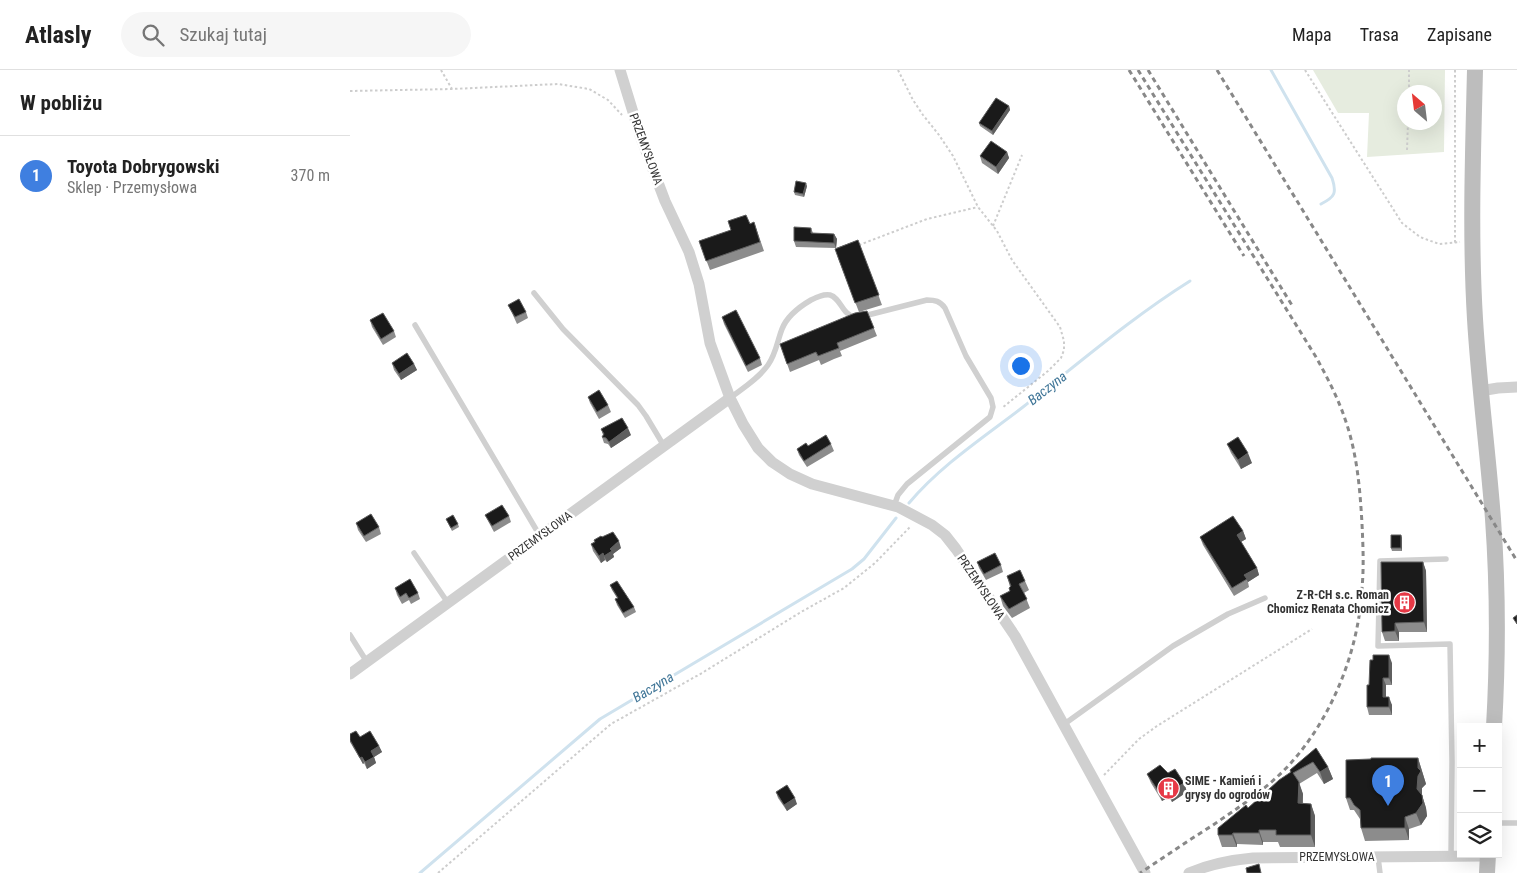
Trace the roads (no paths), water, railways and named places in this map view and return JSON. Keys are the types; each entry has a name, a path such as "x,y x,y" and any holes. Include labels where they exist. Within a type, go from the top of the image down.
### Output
{"main road":[{"path":"1474,70 1472,242 1480,391 1491,492 1496,563 1497,637 1494,723"},
{"path":"1487,873 1488,858"}],"street":[{"name":"PRZEMYSŁOWA","path":"620,70 640,135 665,201 689,252 699,284 710,343 730,398 758,448 790,474 812,484 894,506 932,525 945,535 1015,636 1144,873"},
{"path":"1480,391 1517,387"},
{"name":"PRZEMYSŁOWA","path":"350,674 730,398"},
{"name":"PRZEMYSŁOWA","path":"1189,873 1213,864 1253,858 1457,857"}],"lane":[{"path":"534,293 563,329 638,405 664,446"},
{"path":"730,398 759,375 769,364 789,316 818,296 830,295 844,312 852,318 927,300 941,303 966,356 991,398 993,407 990,417 907,484 898,495 894,506"},
{"path":"415,326 540,536"},
{"path":"414,553 448,603"},
{"path":"1446,559 1380,561 1378,646 1450,644 1451,857"},
{"path":"1063,725 1173,646 1228,614 1265,598"},
{"path":"350,635 367,662"},
{"path":"1502,823 1517,823"},
{"path":"1378,857 1380,873"}],"waterway":[{"name":"Baczyna","path":"1271,70 1332,178 1334,194 1321,204"},
{"name":"Baczyna","path":"909,503 921,489 963,452 1126,326 1190,281"},
{"name":"Baczyna","path":"420,873 600,719 852,569 864,559 896,518"}],"railway":[{"path":"1129,70 1244,256"},
{"path":"1138,70 1316,357 1336,395 1349,432 1355,458 1360,497 1363,556 1360,611 1349,659 1341,682 1319,726 1305,746 1272,782 1252,798 1140,873"},
{"path":"1148,70 1293,307"},
{"path":"1217,70 1517,561"}],"place":[{"name":"Z-R-CH s.c. Roman Chomicz Renata Chomicz","path":"1405,602"},
{"name":"SIME - Kamień i grysy do ogrodów","path":"1169,788"},
{"name":"Toyota Dobrygowski","path":"1388,806"}]}
